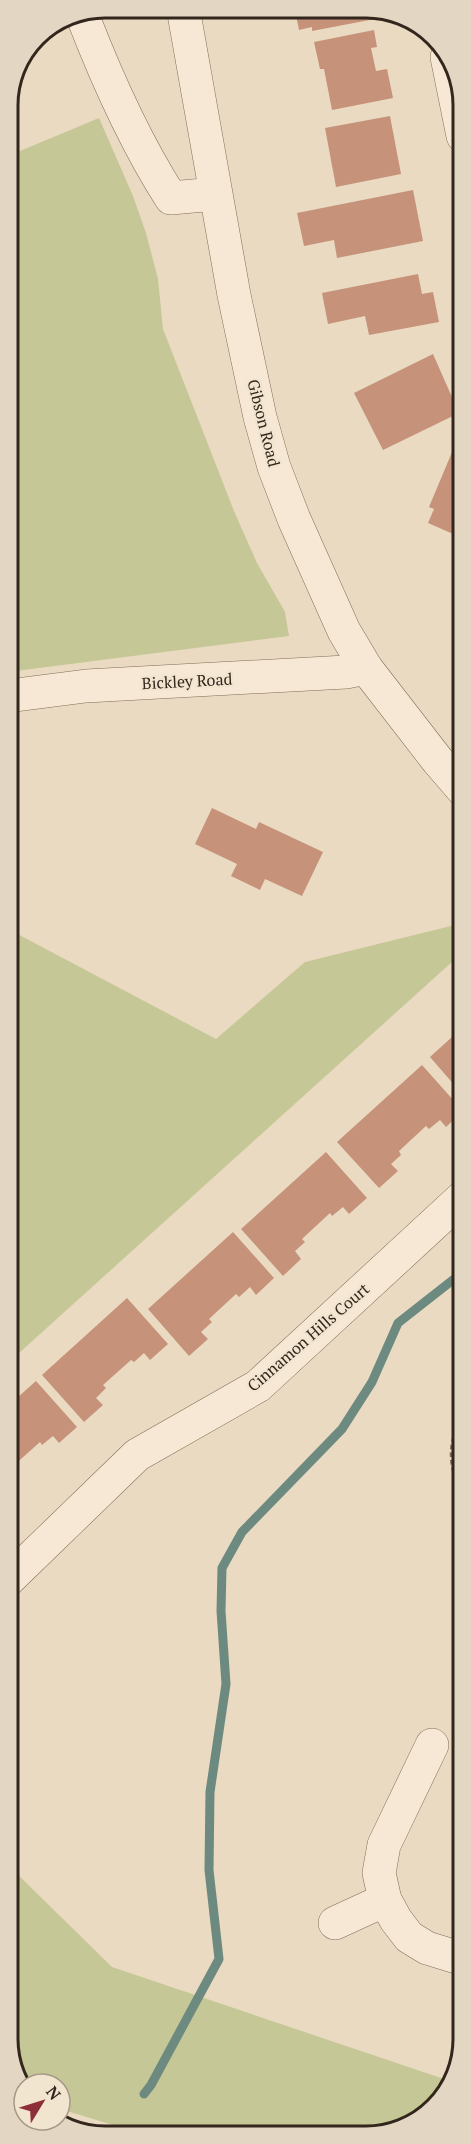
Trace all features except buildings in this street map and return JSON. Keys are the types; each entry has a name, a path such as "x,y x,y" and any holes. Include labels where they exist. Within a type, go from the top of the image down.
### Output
{"street":[{"name":"Gibson Road","path":"185,18 234,295 260,417 274,467 294,519 344,631 366,668 453,778"},
{"path":"85,21 97,54 152,168 171,198 215,194"},
{"name":"Bickley Road","path":"18,695 86,686 346,672 366,668"},
{"name":"Cinnamon Hills Court","path":"18,1570 137,1455 258,1386 453,1206"},
{"path":"432,1745 384,1845 379,1874 385,1900 409,1937 427,1948 453,1956"},
{"path":"335,1923 385,1900"}],"path":[{"path":"453,1442 450,1459 453,1470"}],"green space":[{"path":"99,118 133,196 146,233 158,279 163,329 234,511 257,563 285,612 289,636 18,671 18,152"},
{"path":"453,925 453,961 18,1354 18,934 216,1039 305,962"},
{"path":"18,1875 112,1967 443,2078 428,2101 414,2111 394,2121 377,2125 116,2126 72,2113 72,2072 25,2072 21,2062 18,2039"}],"waterway":[{"path":"144,2094 219,1959 209,1870 210,1792 226,1684 221,1611 222,1568 242,1532 342,1429 372,1382 398,1323 453,1280"}]}
